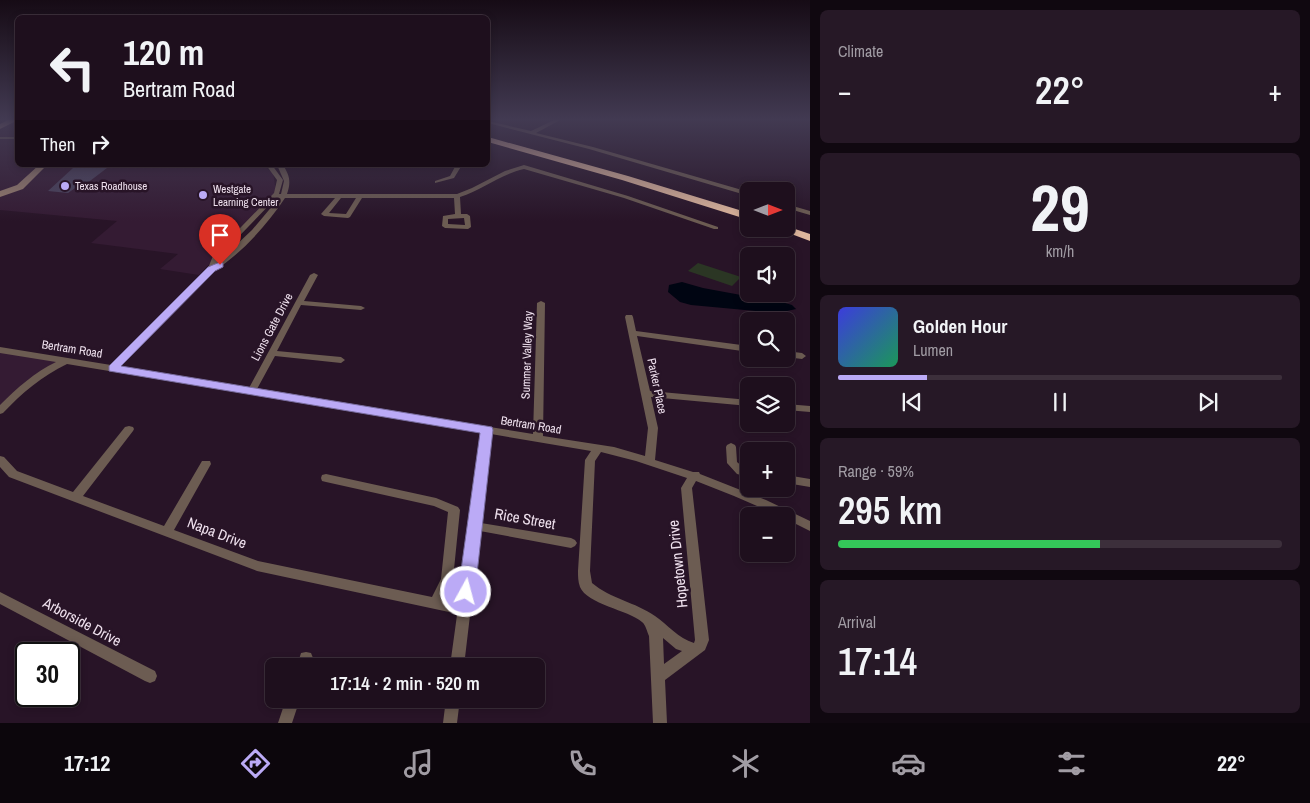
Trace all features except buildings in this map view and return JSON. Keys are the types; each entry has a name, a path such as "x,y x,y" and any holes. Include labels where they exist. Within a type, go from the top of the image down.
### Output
{"highway":[{"path":"521,153 740,214"},
{"path":"534,153 625,178 740,214"},
{"path":"565,153 740,203"},
{"path":"795,221 810,226"},
{"path":"795,233 810,238"}],"street":[{"path":"607,153 740,191"},
{"path":"0,194 20,187 41,167"},
{"path":"113,368 212,269 220,265 246,240 276,208 280,195 280,180 270,167"},
{"path":"280,195 288,186 285,173 281,167"},
{"path":"437,182 452,177 458,167"},
{"path":"280,195 457,196 477,190 509,171 524,167 626,197 716,228"},
{"path":"340,195 324,214 348,216 360,196"},
{"path":"457,196 458,216"},
{"path":"795,208 810,212"},
{"name":"Lions Gate Drive","path":"252,390 314,275"},
{"path":"300,303 361,308"},
{"name":"Summer Valley Way","path":"538,438 541,303"},
{"name":"Parker Place","path":"629,318 653,428 650,461"},
{"path":"632,333 740,348"},
{"name":"Bertram Road","path":"0,350 598,448 650,461 694,475 757,499 810,526"},
{"path":"273,352 341,360"},
{"path":"795,355 802,356"},
{"path":"0,411 22,388 45,370 65,361"},
{"path":"646,394 740,402"},
{"path":"795,408 810,409"},
{"path":"76,497 129,429"},
{"path":"458,658 487,430"},
{"path":"730,447 732,463 740,470"},
{"path":"598,448 590,460 584,571 586,586 598,596 649,619 681,645 694,649"},
{"name":"Napa Drive","path":"0,460 13,474 257,566 449,606"},
{"path":"167,531 206,464"},
{"name":"Hopetown Drive","path":"694,475 686,488 702,640 700,646 694,649"},
{"path":"326,478 436,502 454,510 448,579 436,603"},
{"path":"795,480 810,483"},
{"name":"Rice Street","path":"475,526 571,542"},
{"name":"Arborside Drive","path":"0,598 150,676"},
{"path":"649,619 656,636 660,723"},
{"path":"659,676 694,649"},
{"path":"285,723 290,708"},
{"path":"450,723 452,708"}],"shaded area":[{"path":"0,153 15,153 15,167 266,167 273,173 276,191 267,204 199,275 160,269 178,254 91,243 117,221 0,210"},
{"path":"682,282 740,295 740,302 780,302 792,305 796,309 782,312 767,312 691,305 680,302 668,292 669,285"},
{"path":"0,351 65,361 0,411"}],"green space":[{"path":"698,263 740,278 732,286 688,271"}],"place":[{"name":"Texas Roadhouse","path":"65,186"},
{"name":"Westgate Learning Center","path":"203,195"}],"route":[{"path":"220,265 212,269 113,368 487,430 466,592"}]}
